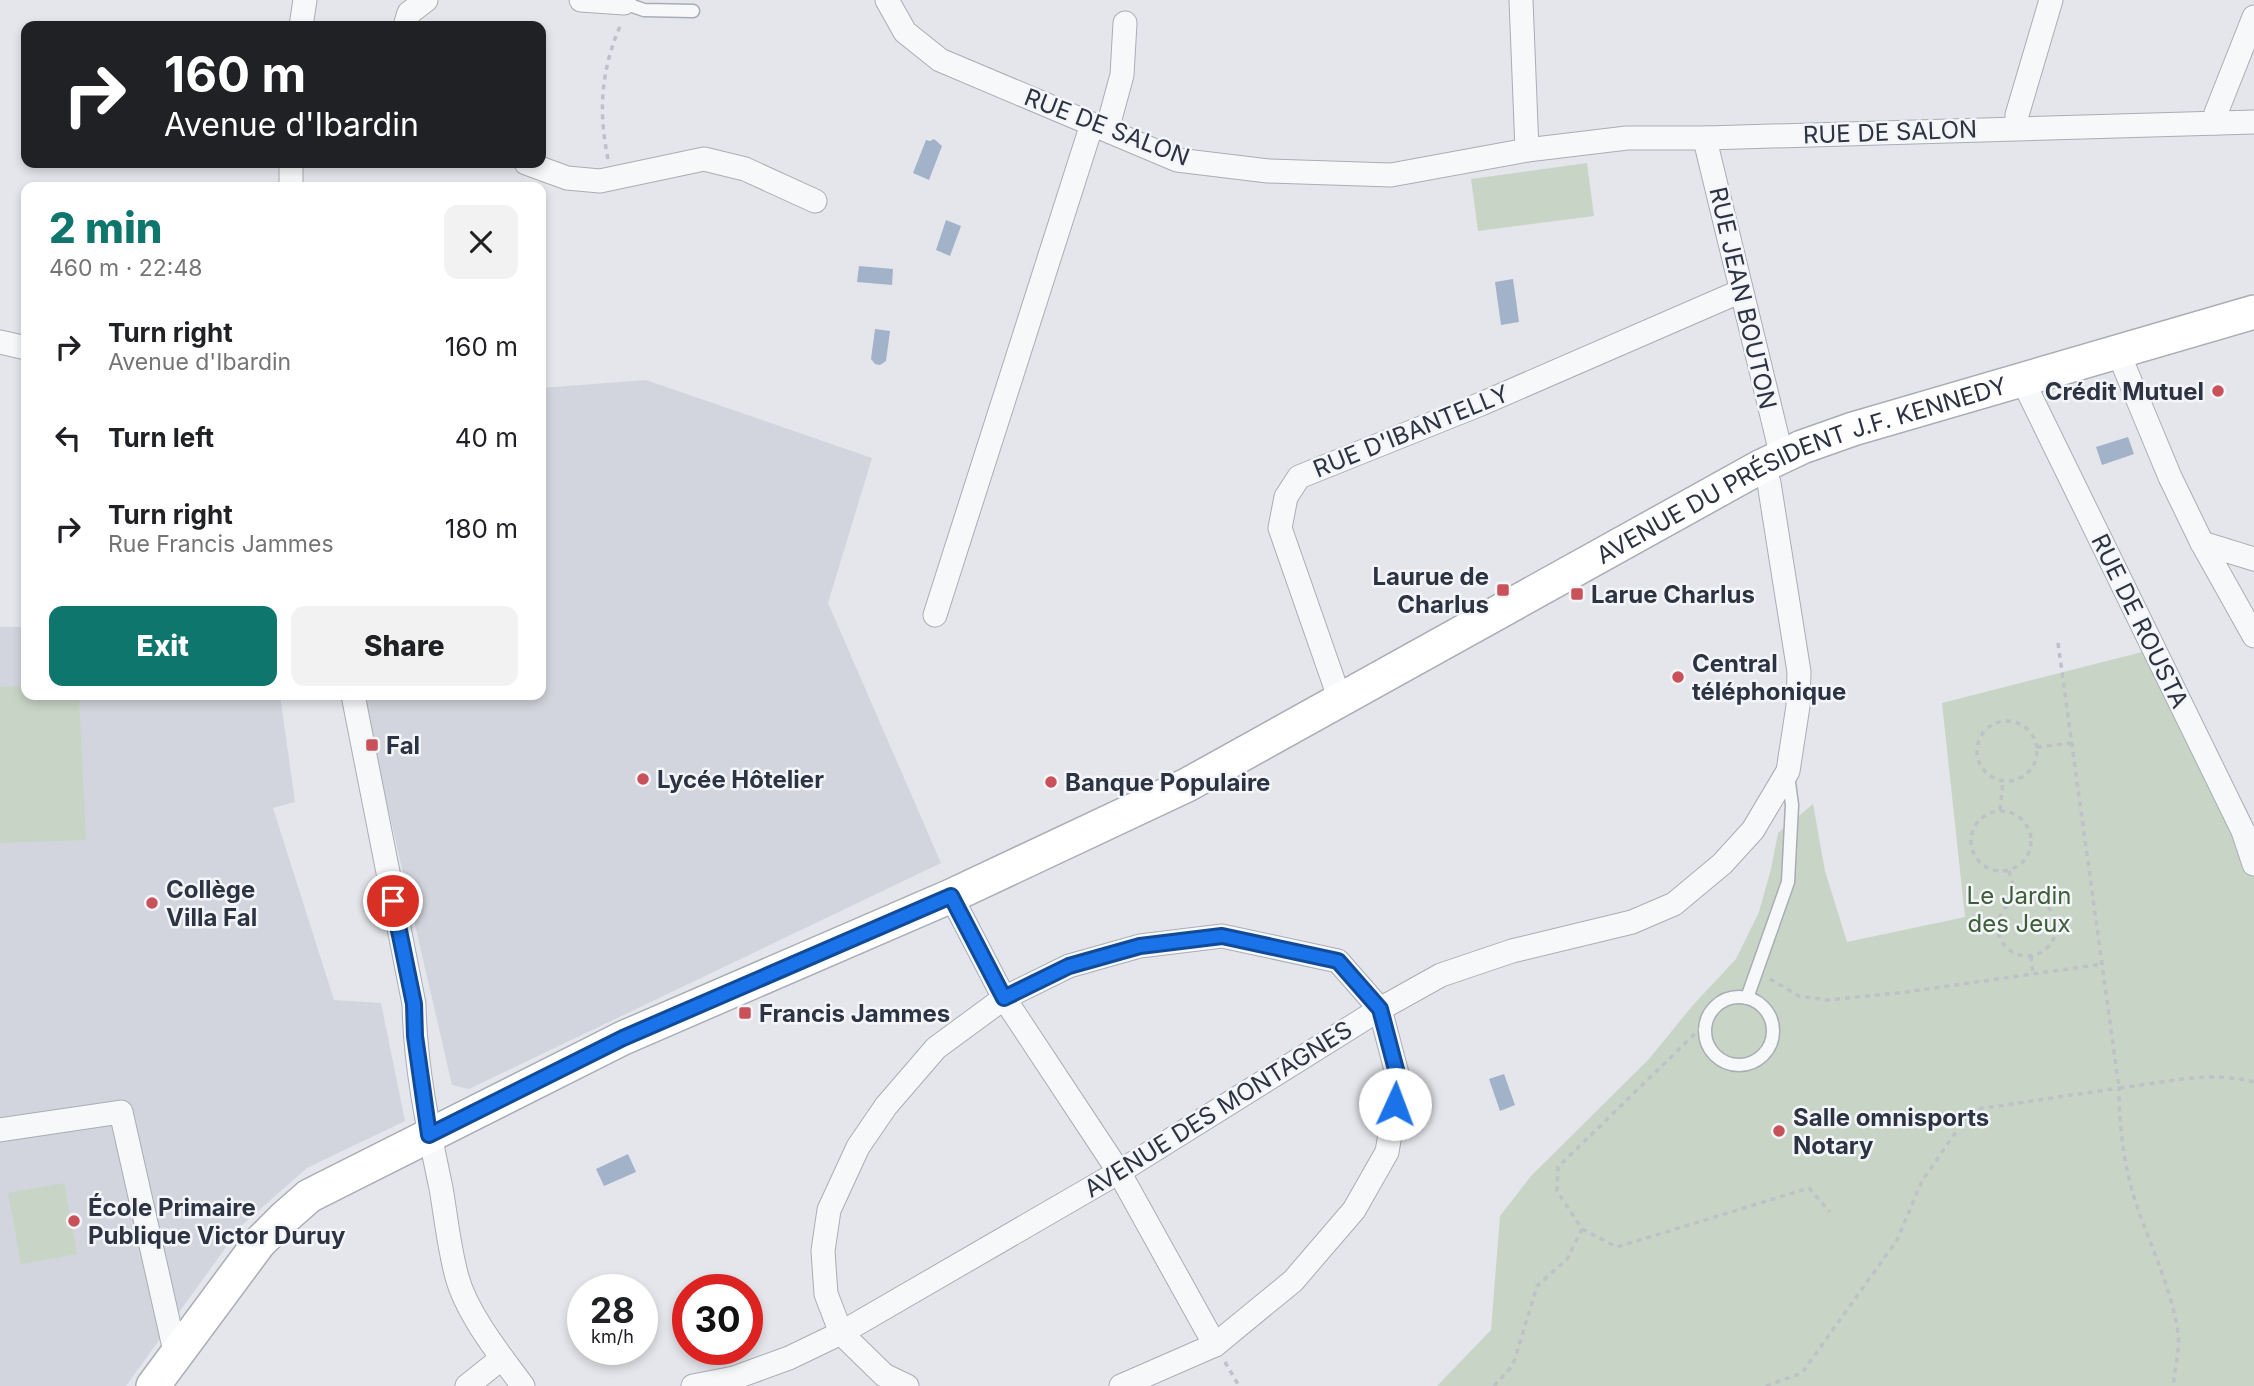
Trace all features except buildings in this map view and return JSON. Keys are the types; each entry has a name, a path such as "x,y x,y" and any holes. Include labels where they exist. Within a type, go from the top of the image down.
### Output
{"street":[{"path":"302,21 305,0"},
{"path":"407,21 409,13 426,0"},
{"path":"580,0 624,2"},
{"name":"RUE DE SALON","path":"887,0 905,32 940,60 1177,160 1268,172 1391,175 1527,150 1627,138 2254,122"},
{"path":"1521,0 1527,150"},
{"path":"2017,128 2017,115 2051,0"},
{"path":"2215,123 2216,113 2254,17"},
{"path":"935,615 1100,127 1122,75 1125,23"},
{"name":"RUE JEAN BOUTON","path":"1707,138 1707,148 1741,291 1771,462 1769,483 1799,672 1798,706 1788,771"},
{"path":"541,168 567,177 600,181 704,159 745,169 815,201"},
{"name":"RUE D'IBANTELLY","path":"1340,700 1280,528 1286,497 1299,477 1481,404 1741,291"},
{"name":"AVENUE DU PRÉSIDENT J.F. KENNEDY","path":"153,1386 260,1243 309,1196 623,1038 951,896 1187,785 1802,447 1853,429 2254,312"},
{"path":"0,342 21,347"},
{"path":"2120,350 2123,364 2170,477 2202,543 2254,636"},
{"name":"RUE DE ROUSTA","path":"2022,379 2243,831 2254,864"},
{"path":"2202,543 2254,559"},
{"path":"342,700 401,1007 415,1036"},
{"path":"354,700 414,1004 415,1036 429,1135 457,1279 474,1313 523,1386"},
{"name":"AVENUE DES MONTAGNES","path":"693,1386 734,1378 789,1358 841,1333 1119,1172 1380,1009 1441,975 1512,951 1633,922 1674,904 1722,864 1753,830 1788,771"},
{"path":"951,896 1004,998 1119,1172 1215,1345"},
{"path":"907,1386 884,1376 841,1333 826,1294 822,1251 830,1210 858,1147 886,1106 936,1048 1004,998 1069,966 1128,949 1222,936 1338,961 1380,1009 1399,1081 1387,1152 1354,1210 1293,1281 1215,1345 1121,1386"},
{"path":"0,1130 121,1112 176,1356"},
{"path":"467,1386 502,1358"}],"lane":[{"path":"624,2 644,10 692,11"},
{"path":"1747,998 1788,882 1792,805 1788,771"},
{"path":"1737,997 1747,998 1766,1011 1772,1021 1773,1033 1764,1054 1755,1061 1744,1065 1732,1064 1722,1060 1708,1044 1706,1023 1717,1005 1737,997"}],"path":[{"path":"612,178 603,132 603,92 610,49 624,17 624,2"},
{"path":"2058,643 2104,964 2119,1088 2119,1126 2139,1214 2157,1256 2178,1334 2173,1386"},
{"path":"2006,721 2026,728 2034,737 2037,747 2034,765 2028,773 2012,781 2003,781 1984,771 1978,761 1977,750 1979,739 1986,730 1994,723 2006,721"},
{"path":"2037,747 2071,743"},
{"path":"2000,810 2003,781"},
{"path":"2000,810 2019,816 2030,832 2032,842 2025,860 2009,871 1999,872 1989,869 1975,855 1971,846 1975,826 1990,812 2000,810"},
{"path":"2009,871 2017,899"},
{"path":"2017,899 2036,899 2045,904 2055,920 2056,929 2048,947 2031,956 2019,956 2008,950 2000,940 1997,928 1999,916 2006,905 2017,899"},
{"path":"2031,956 2033,975"},
{"path":"1756,971 1799,996 1827,1000 1906,992 2104,964"},
{"path":"1706,1023 1558,1167 1557,1191 1583,1229 1617,1247 1809,1188 1830,1212"},
{"path":"1766,1386 1802,1373 1897,1240 1922,1181 1971,1110 2196,1079 2222,1078 2254,1082"},
{"path":"1494,1386 1513,1365 1537,1286 1567,1259 1583,1229"},
{"path":"1215,1345 1239,1386"}],"shaded area":[{"name":"Lycée Hôtelier","path":"646,380 872,458 828,603 941,863 469,1089 452,1085 363,700 546,700 546,388"},
{"name":"Collège Villa Fal","path":"0,627 21,627 21,700 281,700 295,802 273,808 334,1000 381,1003 405,1121 307,1168 242,1225 126,1386 0,1386"}],"green space":[{"path":"1587,163 1594,216 1478,231 1471,179"},
{"name":"Le Jardin des Jeux","path":"2154,649 2254,864 2254,1386 1437,1386 1491,1330 1500,1216 1531,1176 1649,1059 1693,1005 1736,959 1759,912 1778,833 1813,804 1825,871 1847,942 1965,917 1942,703"},
{"path":"21,686 21,700 79,700 86,840 0,843 0,687"},
{"path":"64,1183 77,1254 21,1264 8,1193"}],"water":[{"path":"934,139 942,146 929,180 913,173 926,140"},
{"path":"946,220 961,226 950,256 936,250"},
{"path":"859,266 893,269 892,285 857,282"},
{"path":"1513,279 1519,322 1501,325 1495,282"},
{"path":"875,329 890,331 886,361 880,365 871,359"},
{"path":"2128,437 2134,454 2102,465 2096,447"},
{"path":"1504,1074 1515,1105 1500,1111 1489,1079"},
{"path":"628,1154 636,1172 604,1186 596,1169"}],"place":[{"name":"Crédit Mutuel","path":"2218,391"},
{"name":"Laurue de Charlus","path":"1503,590"},
{"name":"Larue Charlus","path":"1577,594"},
{"name":"Central téléphonique","path":"1678,677"},
{"name":"Fal","path":"372,745"},
{"name":"Lycée Hôtelier","path":"643,779"},
{"name":"Banque Populaire","path":"1051,782"},
{"name":"Collège Villa Fal","path":"152,903"},
{"name":"Francis Jammes","path":"745,1013"},
{"name":"Salle omnisports Notary","path":"1779,1131"},
{"name":"École Primaire Publique Victor Duruy","path":"74,1221"}],"route":[{"path":"393,901 414,1004 415,1036 429,1135 623,1038 951,896 1004,998 1069,966 1140,946 1222,936 1338,961 1380,1009 1399,1081 1395,1104"}]}
